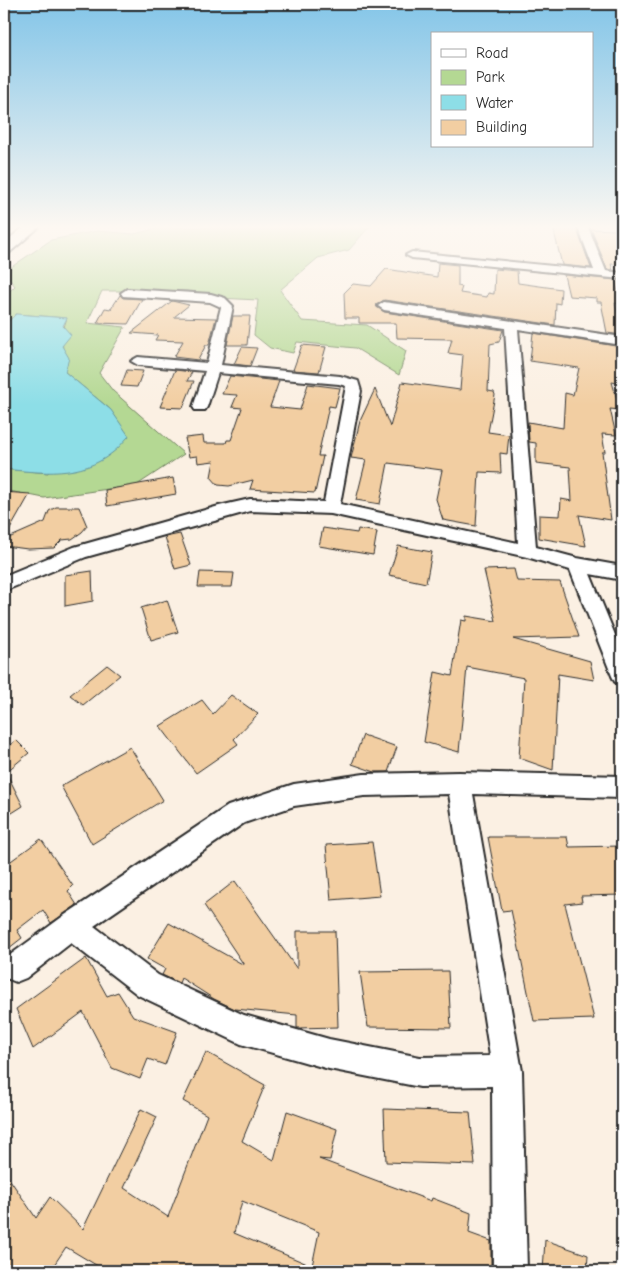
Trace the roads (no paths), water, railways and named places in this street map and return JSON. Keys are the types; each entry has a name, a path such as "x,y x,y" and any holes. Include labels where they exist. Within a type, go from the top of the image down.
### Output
{"street":[{"path":"128,293 211,298 227,306 213,368 200,407"},
{"path":"384,306 622,341"},
{"path":"511,326 527,551"},
{"path":"138,361 340,380 353,384 354,390 331,508"},
{"path":"4,584 80,552 219,512 250,505 331,508 527,551 577,565 622,573"},
{"path":"577,565 622,676"},
{"path":"459,783 507,1071 510,1271"},
{"path":"16,968 71,926 237,814 294,795 364,784 459,783 622,787"},
{"path":"71,926 148,985 241,1029 329,1054 420,1072 507,1071"}],"water":[{"path":"16,314 67,318 63,326 71,335 62,346 69,358 65,372 111,410 129,436 114,451 100,461 87,467 60,472 4,469 4,326"}]}
